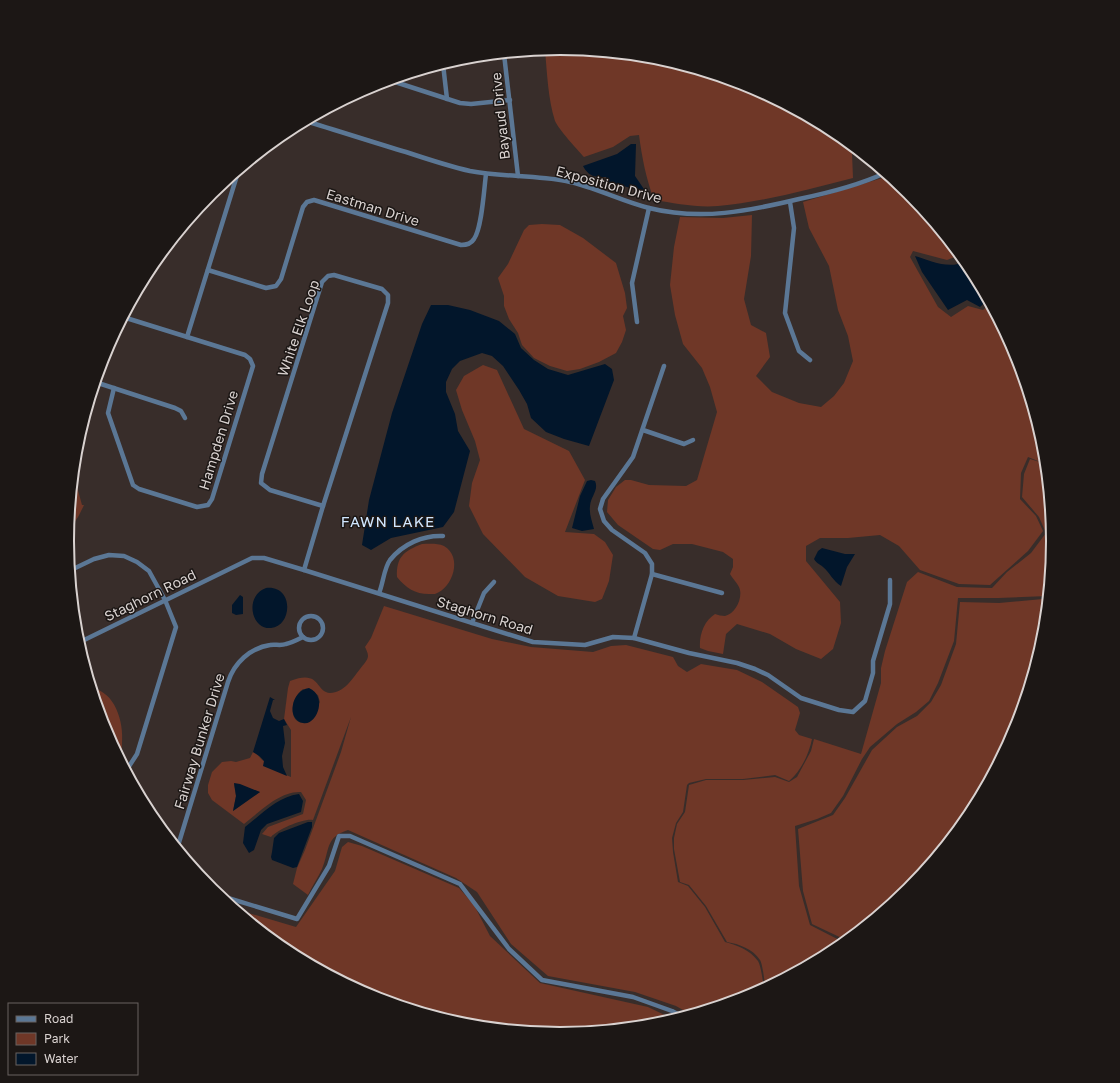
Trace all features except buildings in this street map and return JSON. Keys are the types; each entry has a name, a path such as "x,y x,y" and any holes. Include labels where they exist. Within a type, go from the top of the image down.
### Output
{"street":[{"name":"Bayaud Drive","path":"505,58 518,176"},
{"path":"444,70 447,99"},
{"path":"398,83 460,103 471,104 510,100"},
{"name":"Exposition Drive","path":"312,123 453,167 486,174 550,178 585,186 650,208 682,213 718,214 753,210 854,186 880,175"},
{"name":"Eastman Drive","path":"208,270 266,288 276,286 281,279 303,207 307,202 314,200 461,246 468,245 474,240 479,226 486,174"},
{"path":"187,337 236,179"},
{"path":"790,202 794,228 785,312 799,350 810,360"},
{"path":"637,322 632,284 650,208"},
{"name":"White Elk Loop","path":"304,570 388,303 388,295 382,289 334,275 328,276 322,282 262,474 261,483 270,490 323,506"},
{"name":"Hampden Drive","path":"114,388 108,413 133,485 139,489 197,507 208,505 212,499 252,366 250,359 245,355 128,319"},
{"path":"634,638 652,574 652,564 645,553 612,530 604,521 600,509 603,499 634,456 664,366"},
{"path":"100,383 175,408 181,412 185,418"},
{"path":"643,430 684,444 693,440"},
{"path":"379,593 389,561 413,542 435,536 443,536"},
{"path":"75,568 94,559 109,555 124,556 137,562 149,571 165,600 176,627 137,754 129,766"},
{"name":"Staghorn Road","path":"84,640 257,557 379,593 533,642 585,645 613,637 634,638 689,653 737,663 755,668 768,675 801,698 839,710 853,712 865,701 873,673 873,660 890,604 890,580"},
{"path":"652,574 722,593"},
{"path":"472,623 484,593 494,582"},
{"name":"Fairway Bunker Drive","path":"180,845 228,682 234,668 246,655 254,650 270,645 285,645 303,637 314,640 321,635 323,628 321,620 310,616 302,619 299,630 303,637"},
{"path":"230,898 297,919 329,866 339,836 350,836 460,884 509,949 542,980 633,997 676,1013"}],"green space":[{"path":"545,55 560,55 624,59 655,64 716,81 775,105 830,137 852,153 853,178 786,195 718,206 686,205 654,200 641,152 639,135 630,136 613,147 584,157 555,121 549,95"},
{"path":"883,178 904,197 926,221 955,257 947,260 913,251 910,257 938,307 951,317 968,306 983,310 986,307 996,326 1021,385 1030,416 1039,462 1028,457 1021,473 1020,499 1036,516 1043,531 1028,551 990,585 959,584 920,570 899,546 880,535 848,538 820,538 806,546 806,561 840,602 841,623 833,649 821,659 796,649 770,634 737,624 726,634 723,654 700,648 700,638 705,624 711,617 715,614 724,616 729,615 735,610 739,602 739,588 730,574 733,567 733,559 723,552 692,544 673,544 660,550 653,549 618,525 607,512 608,500 616,487 625,480 631,480 649,485 686,486 697,480 717,412 710,387 702,368 683,344 675,315 670,285 674,247 680,217 723,218 752,215 751,256 744,299 751,325 766,333 770,357 756,376 772,392 799,403 821,407 834,396 844,383 853,361 848,336 838,310 829,266 809,228 803,202"},
{"path":"529,225 560,225 583,238 616,263 625,293 627,308 623,316 626,330 616,353 599,362 580,369 567,371 550,366 534,358 522,345 518,333 509,319 504,306 504,296 498,278 508,264 524,230"},
{"path":"483,365 497,370 524,429 569,451 585,480 565,532 594,534 605,542 613,555 609,581 602,599 595,602 558,596 525,577 483,534 469,506 472,483 480,460 475,441 462,410 456,390 464,376"},
{"path":"1030,459 1039,462 1045,510 1046,532 1039,517 1022,497 1024,474"},
{"path":"77,487 82,505 84,505 75,522"},
{"path":"1046,533 1043,596 958,598 954,641 938,683 929,701 916,712 897,724 870,747 862,759 843,796 831,813 795,826 799,886 810,925 839,940 803,963 765,982 762,966 757,956 745,948 727,942 706,906 689,885 680,882 674,849 674,838 677,824 685,812 689,785 706,780 743,780 775,777 789,782 797,777 811,751 814,739 861,754 881,683 881,668 885,651 907,582 918,572 957,587 992,588 1007,572 1031,553"},
{"path":"422,544 436,544 444,546 450,551 453,557 454,564 451,579 447,586 435,594 415,592 407,587 397,577 398,564 402,556 410,549"},
{"path":"1043,599 1037,636 1021,698 996,757 981,785 965,812 946,838 904,886 881,907 841,938 812,924 803,891 798,829 833,815 845,798 872,750 897,727 917,716 931,702 941,685 956,644 960,602 999,603"},
{"path":"384,606 492,639 531,647 593,652 611,646 626,645 673,657 678,666 687,672 701,664 737,670 762,682 798,707 800,713 795,730 799,735 812,739 804,762 793,777 789,781 775,775 743,779 706,779 689,783 687,785 683,812 676,823 672,838 678,882 688,886 705,907 725,942 743,948 755,957 759,963 763,983 716,1002 685,1011 676,1006 635,992 548,976 511,944 477,892 456,878 348,830 335,836 332,840 329,845 322,869 308,895 293,884 297,868 341,752 351,717 313,820 291,825 271,837 262,834 268,827 303,814 306,800 301,792 285,795 270,803 244,824 212,800 208,793 208,785 212,772 222,762 236,762 250,758 253,752 281,773 291,777 291,730 284,719 290,681 300,678 312,679 325,692 330,693 340,691 351,681 368,658 365,647 371,638","holes":["303,689 318,695 320,702 310,722 302,723 297,721 294,717 293,705 299,693","234,784 260,792 233,811 236,796"]},
{"path":"96,689 106,695 112,701 116,709 121,726 122,752"},
{"path":"348,842 362,846 459,888 474,905 490,936 540,983 648,1007 667,1016 624,1024 560,1028 496,1024 465,1019 404,1002 345,978 290,946 245,912 296,927 335,871 342,847"}],"water":[{"path":"631,144 636,144 635,176 646,192 608,182 606,177 595,176 585,170 583,166 617,154"},
{"path":"915,256 940,264 953,265 960,264 984,304 980,307 967,300 948,310 922,272"},
{"path":"431,305 448,305 470,310 499,321 515,334 521,348 534,360 548,369 568,375 605,364 612,369 614,380 589,446 546,432 531,418 527,404 519,390 503,366 492,356 482,353 460,361 452,369 446,382 446,392 455,414 458,431 470,451 454,512 443,527 391,538 371,550 362,545 369,500 392,413 422,324"},
{"path":"587,481 595,481 596,484 590,509 594,529 582,531 572,528 580,496"},
{"path":"822,548 845,554 855,554 847,567 841,586 814,559 818,551"},
{"path":"266,588 275,589 282,593 286,599 287,606 283,621 278,626 271,628 264,627 259,624 253,612 255,598 259,592"},
{"path":"240,595 243,597 243,614 236,615 232,613 232,605"},
{"path":"309,688 315,692 318,697 318,710 313,720 308,723 303,723 294,717 293,705 298,694"},
{"path":"270,697 275,700 273,700 270,711 273,718 279,721 284,719 287,725 283,726 285,743 282,756 283,767 287,776 263,766 264,761 253,752"},
{"path":"234,783 260,792 233,811 236,796"},
{"path":"299,794 303,801 301,812 267,824 261,830 254,850 249,853 243,843 245,827 277,802"},
{"path":"308,822 312,822 312,827 297,867 293,868 272,860 271,857 274,838 279,833"}],"district":[{"name":"FAWN LAKE","path":"388,521"}]}
